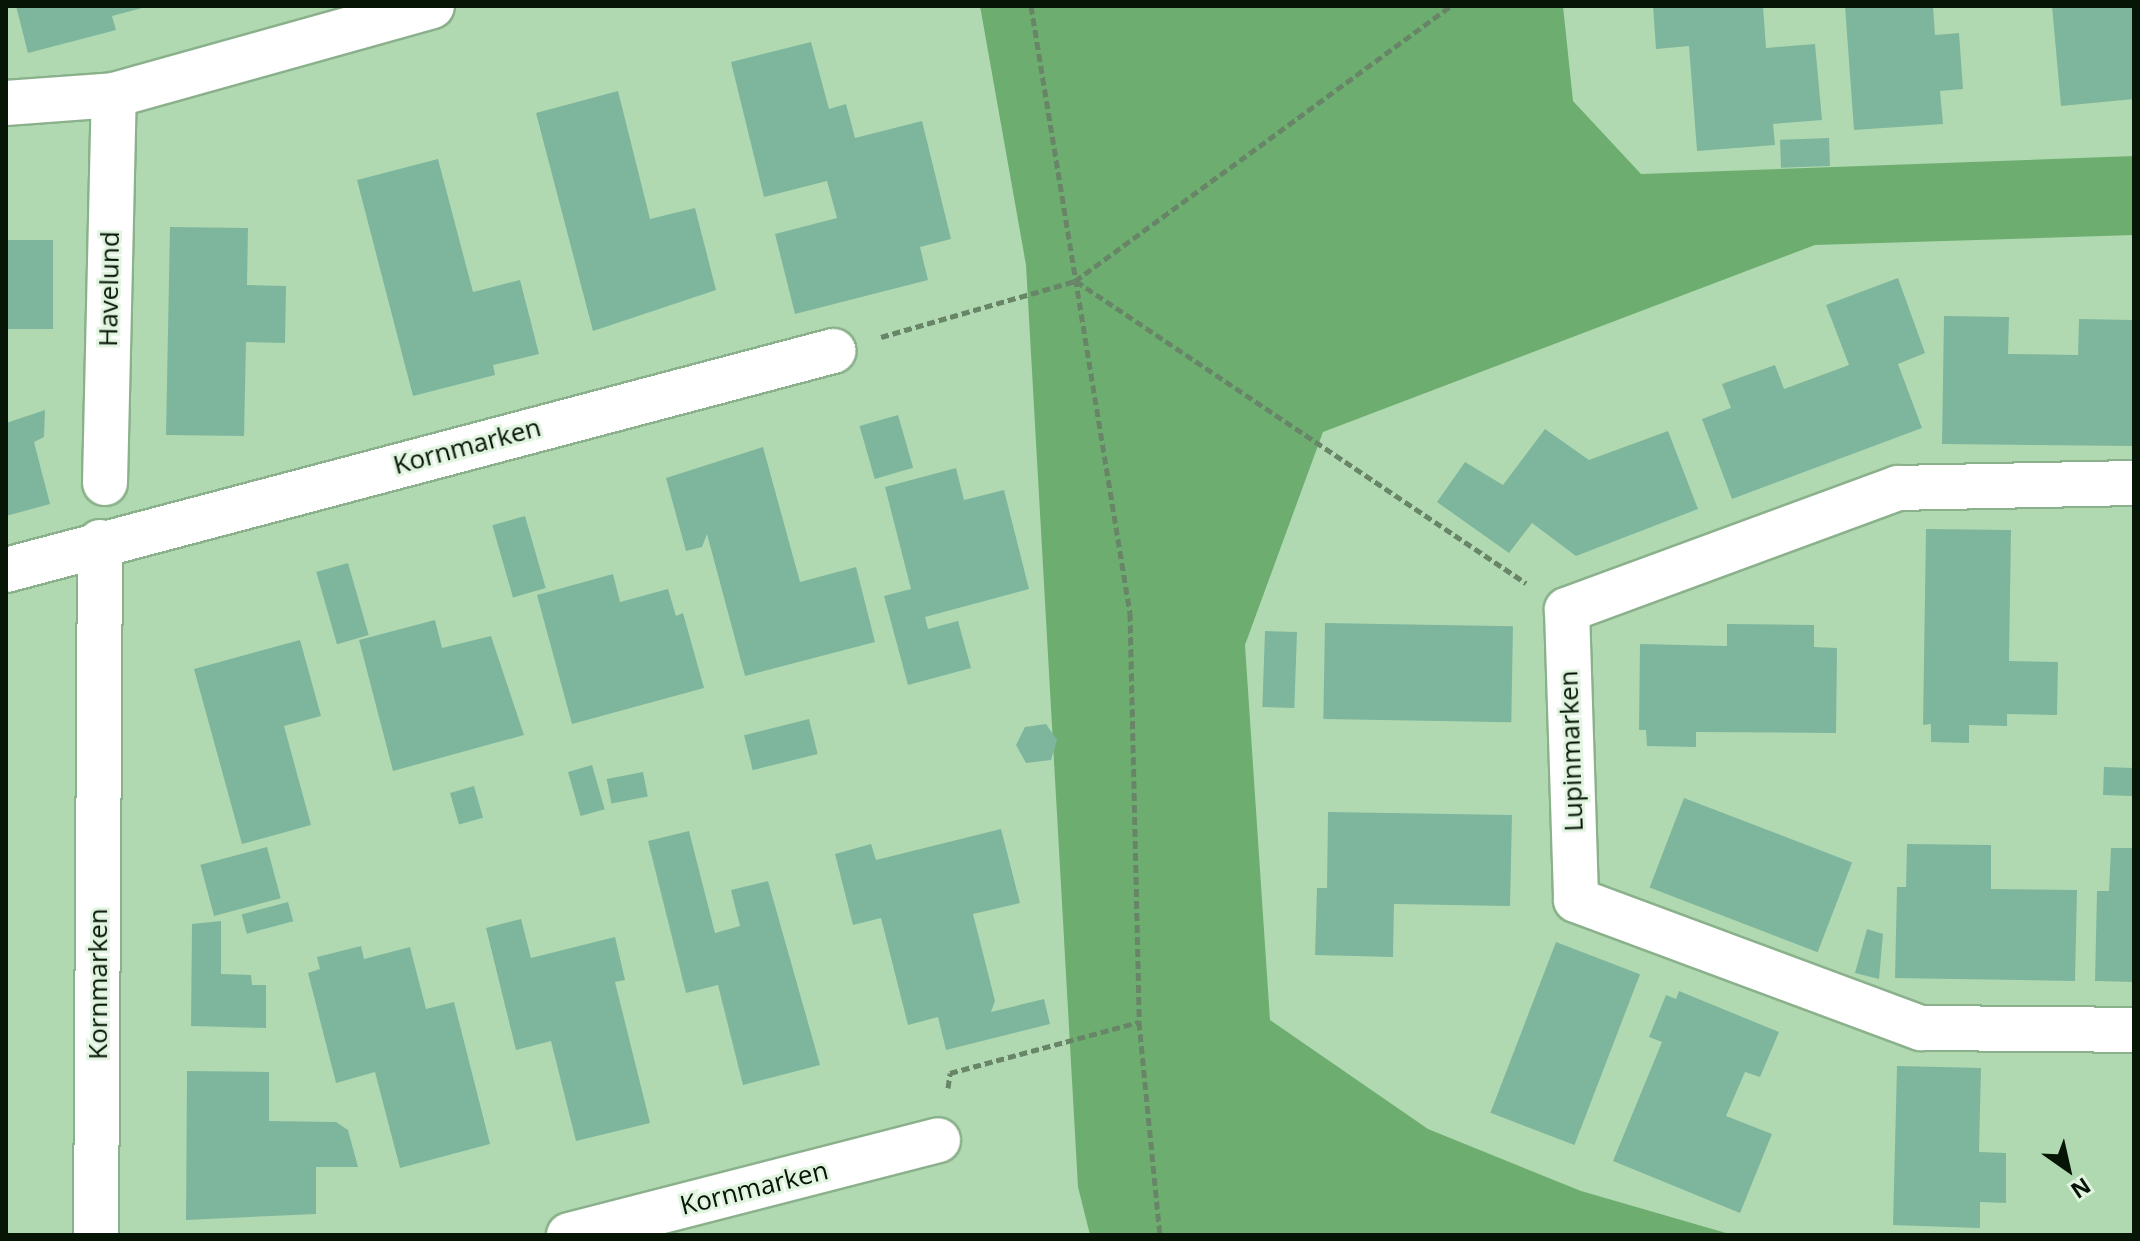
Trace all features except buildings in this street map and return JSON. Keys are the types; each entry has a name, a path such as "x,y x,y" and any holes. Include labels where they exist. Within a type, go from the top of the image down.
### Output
{"street":[{"path":"6,103 114,95 432,6"},
{"name":"Havelund","path":"105,483 114,95"},
{"name":"Kornmarken","path":"6,570 100,542 833,351"},
{"path":"1567,610 1898,488 2134,483"},
{"name":"Kornmarken","path":"96,1235 100,542"},
{"name":"Lupinmarken","path":"1567,610 1576,900 1921,1028 2134,1030"},
{"name":"Kornmarken","path":"569,1235 938,1140"}],"path":[{"path":"1031,6 1130,613 1139,1022 1160,1235"},
{"path":"833,351 1075,281 1451,6"},
{"path":"1075,281 1567,610"},
{"path":"938,1140 950,1073 1139,1022"}],"green space":[{"path":"980,6 1563,6 1573,101 1641,174 2134,156 2134,235 1815,245 1323,432 1245,645 1270,1020 1428,1129 1581,1191 1733,1235 1090,1235 1078,1187 1026,265"}]}
